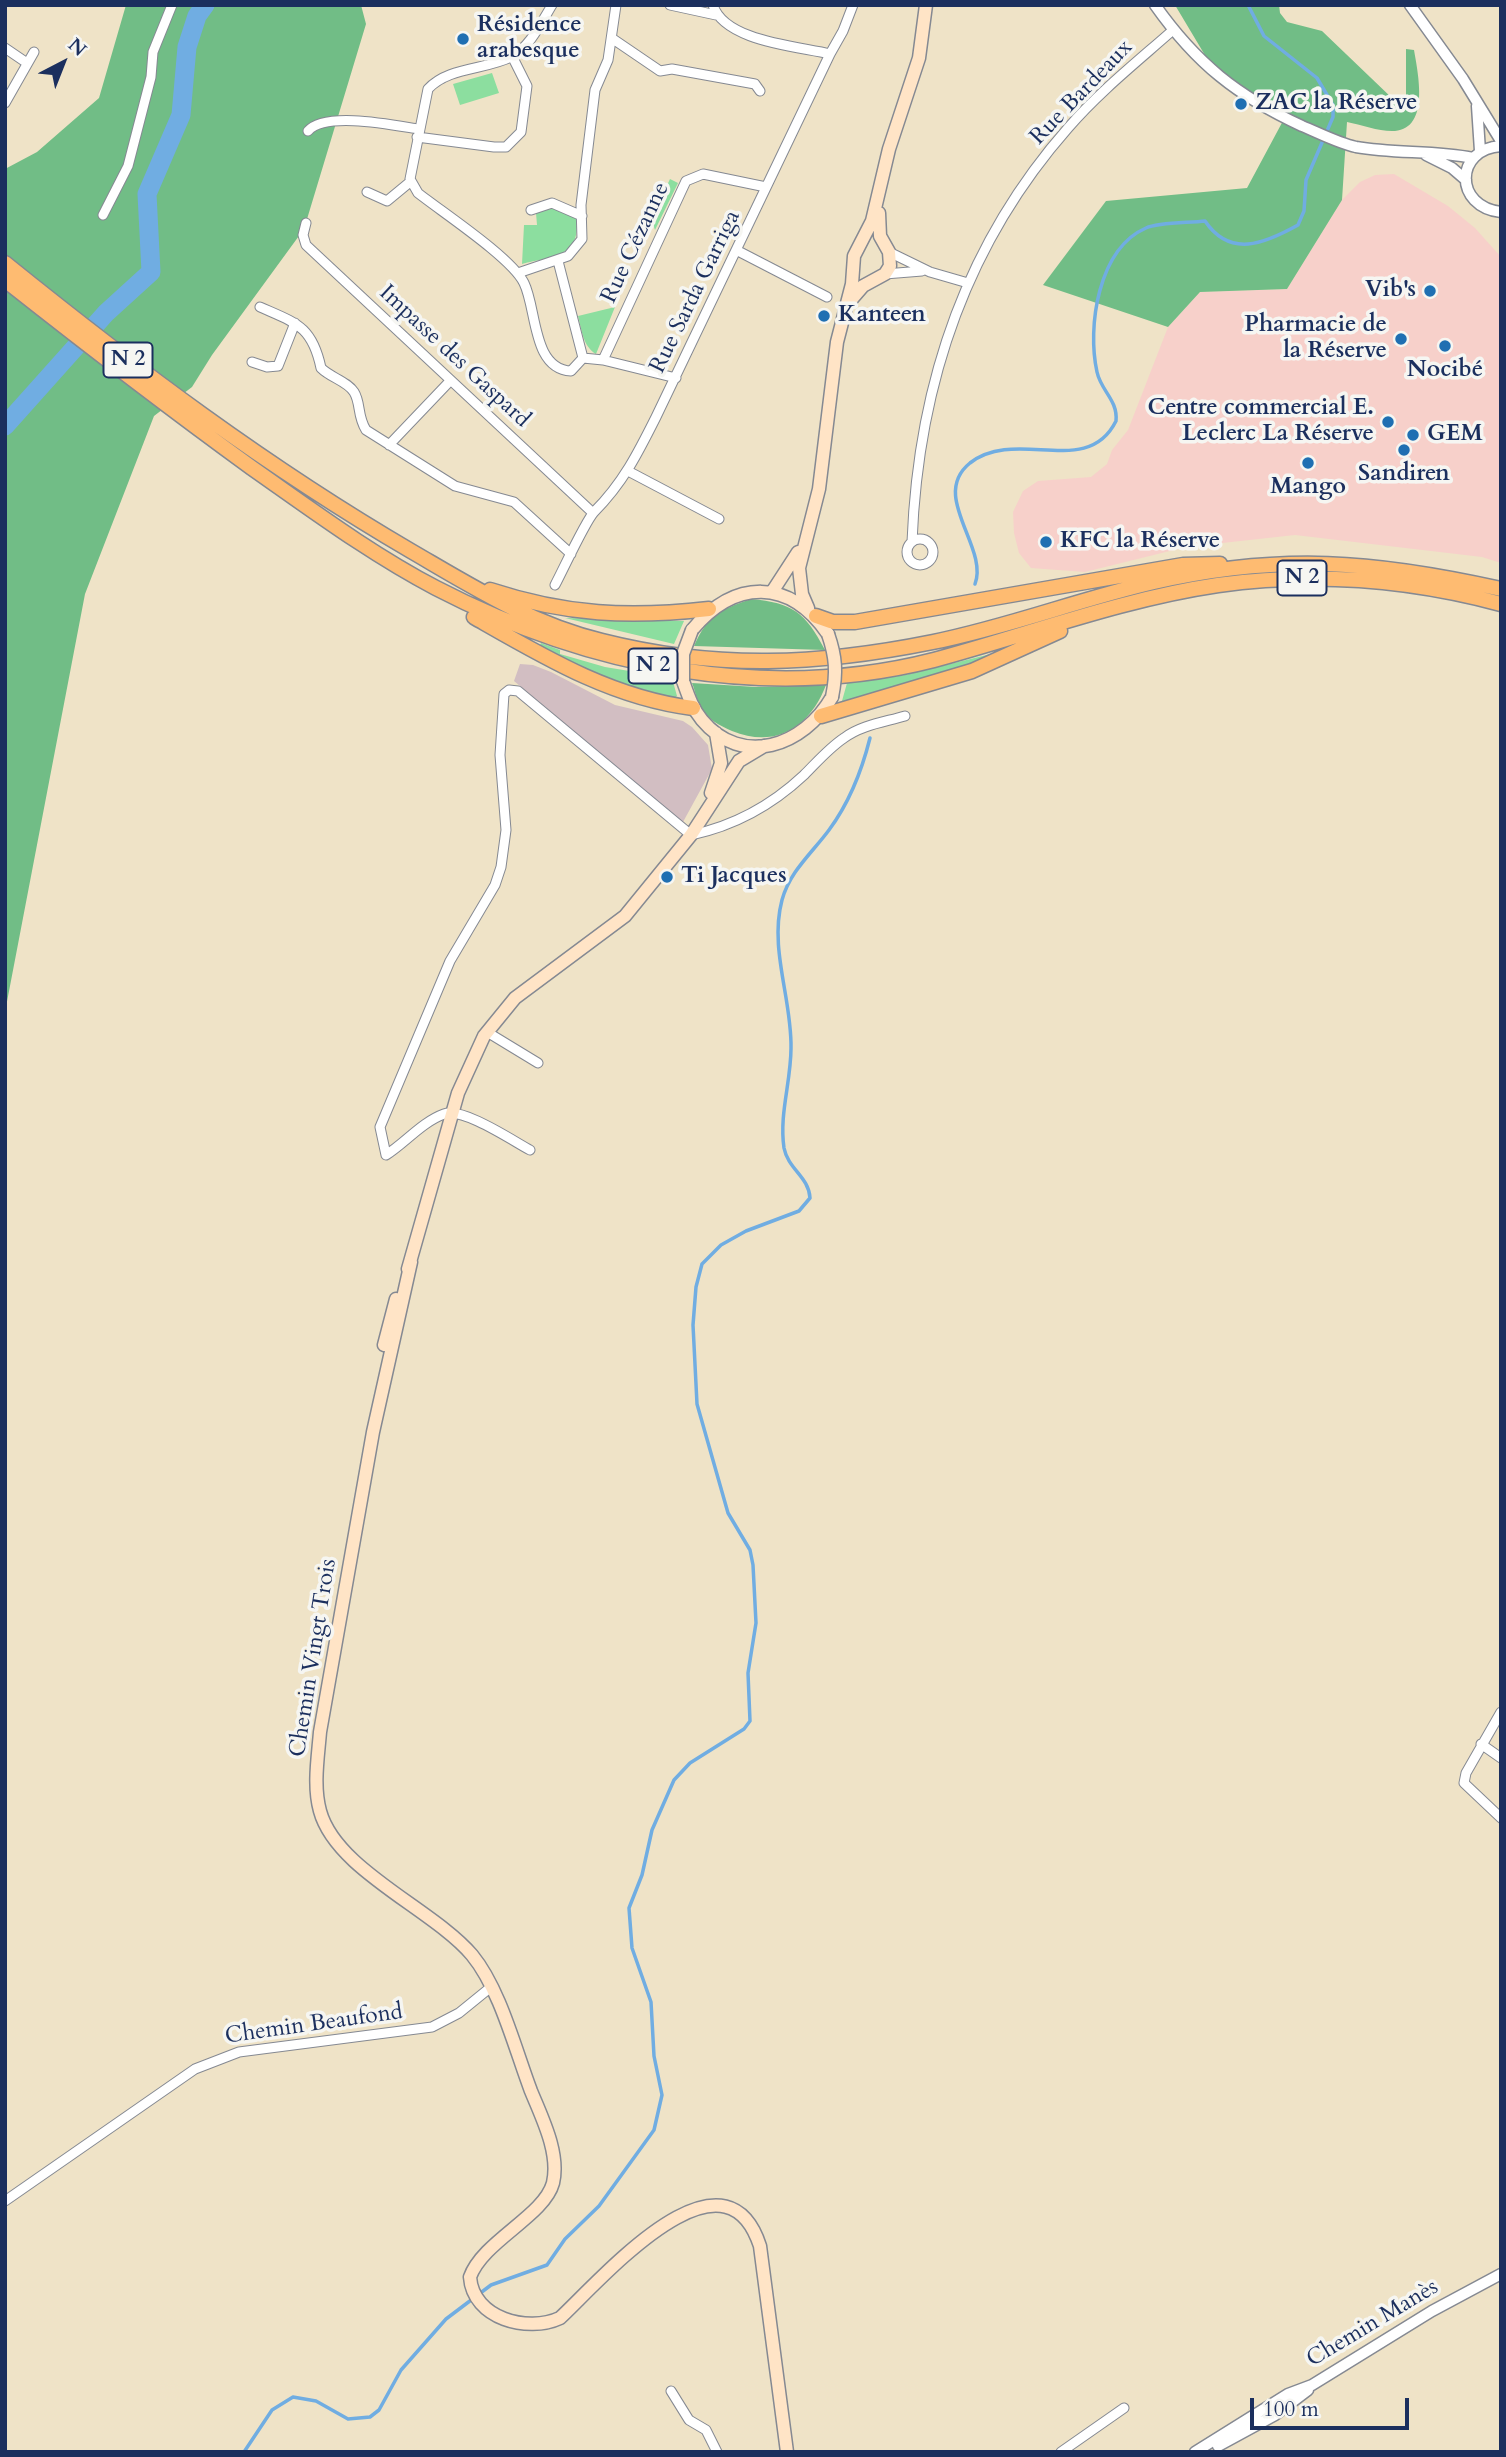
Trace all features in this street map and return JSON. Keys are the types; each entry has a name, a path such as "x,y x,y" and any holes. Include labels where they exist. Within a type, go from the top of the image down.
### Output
{"highway":[{"name":"N 2","path":"5,263 343,533 433,587 495,617 558,642 623,661 704,674 760,677 869,673 931,660 1103,612 1213,586 1309,578 1379,581 1459,593 1501,604"},
{"name":"N 2","path":"5,280 165,405 250,458 490,599 536,620 599,641 684,656 795,663 866,655 938,641 1155,582 1246,566 1304,562 1363,564 1426,572 1501,589"},
{"path":"343,533 433,593 526,647 601,685 631,696 693,708"},
{"path":"434,564 485,589 554,609 588,614 655,615 709,610"},
{"path":"812,612 833,622 855,622 1182,565 1246,566"},
{"path":"821,716 972,671 1103,612"}],"main road":[{"path":"812,612 791,598 772,592 738,595 709,610 692,630 683,654 683,681 693,708 716,733 739,743 764,746 796,737 821,716 832,697 837,676 836,654 828,634 802,594 799,568 804,539 819,489 837,342 848,304 858,248 866,236 878,202 889,149 919,58 926,5"},
{"path":"855,265 863,276 872,278 885,274 891,261 880,236 878,202"},
{"path":"858,248 870,241 886,248"},
{"path":"848,304 872,278"},
{"path":"772,592 792,563 804,539"},
{"name":"Chemin Vingt Trois","path":"705,813 720,763 716,733"},
{"name":"Chemin Vingt Trois","path":"764,746 738,761 691,835 625,916 515,999 487,1032 465,1074 411,1262 373,1432 320,1732 317,1781 320,1812 330,1834 344,1851 463,1946 491,1987 544,2124 552,2150 554,2179 545,2198 478,2262 470,2277 470,2285 484,2306 517,2324 544,2326 560,2318 657,2229 694,2208 724,2205 747,2219 760,2246 787,2452"}],"street":[{"path":"103,215 128,166 151,77 153,52 172,5"},
{"path":"367,192 387,201 410,182 425,96 433,83 512,56 529,41 552,5"},
{"path":"518,273 568,256 582,239 595,90 608,60 616,5"},
{"path":"670,5 715,10 731,30 830,54"},
{"name":"Rue Sarda Garriga","path":"555,584 593,513 609,500 628,471 676,378 843,31 853,5"},
{"path":"1155,5 1200,61 1239,93 1313,131 1343,143 1424,153 1477,155 1501,146"},
{"path":"1410,5 1501,141"},
{"name":"Rue Bardeaux","path":"912,542 914,503 927,403 968,283 996,226 1048,152 1102,94 1173,30"},
{"path":"613,39 660,71 672,69 755,84 760,91"},
{"path":"5,48 27,63"},
{"path":"5,103 34,52"},
{"path":"308,131 322,122 374,122 494,148 506,147 516,141 522,132 527,86 512,56"},
{"path":"1477,103 1477,155 1466,180 1468,191 1480,207 1501,212"},
{"path":"1424,153 1452,168 1466,180"},
{"name":"Rue Cézanne","path":"603,360 686,181 703,174 766,187"},
{"path":"410,182 418,193 518,273 526,287 545,355 565,371 571,371 583,358"},
{"path":"531,210 552,203 582,216"},
{"name":"Impasse des Gaspard","path":"306,223 303,234 306,245 593,513"},
{"path":"886,248 930,272"},
{"path":"738,251 827,297"},
{"path":"558,261 583,358"},
{"path":"885,274 902,270 930,272 968,283"},
{"path":"260,307 295,323 314,341 321,368 352,390 357,398 358,416 366,430 455,486 514,502 571,554"},
{"path":"252,362 267,367 278,366 295,323"},
{"path":"583,358 603,360 676,378"},
{"path":"389,445 450,381"},
{"path":"628,471 719,519"},
{"path":"530,1150 481,1123 453,1113 445,1114 413,1133 386,1155 380,1127 450,961 495,884 501,867 506,830 500,755 504,694 509,690 518,691 691,835 723,828 755,811 802,777 846,736 905,716"},
{"path":"487,1032 538,1063"},
{"path":"1501,1712 1466,1773 1464,1783 1501,1818"},
{"path":"1482,1744 1501,1758"},
{"name":"Chemin Beaufond","path":"5,2201 195,2069 216,2059 282,2045 432,2026 459,2013 491,1987"},
{"name":"Chemin Manès","path":"1204,2450 1223,2444 1288,2406 1312,2385 1432,2311 1501,2274"},
{"path":"671,2391 689,2420 706,2430 717,2452"},
{"path":"1061,2452 1124,2408"}],"shaded area":[{"path":"1394,174 1448,206 1475,228 1501,257 1501,563 1482,557 1295,535 1186,547 1085,572 1031,568 1019,553 1014,533 1013,512 1023,491 1038,481 1091,477 1107,464 1112,450 1128,430 1168,327 1200,292 1287,289 1342,200 1360,182 1375,175"},
{"path":"520,664 533,665 551,672 615,705 683,721 692,727 708,745 712,769 683,822 514,681"}],"green space":[{"path":"126,5 361,5 366,24 304,229 212,355 192,387 154,416 85,594 5,1012 5,169 37,152 99,98"},
{"path":"1175,5 1279,5 1280,13 1287,22 1322,31 1394,100 1406,99 1406,49 1414,50 1419,98 1413,120 1406,128 1389,131 1347,122 1342,200 1287,289 1200,292 1168,327 1043,285 1106,201 1247,188 1284,119 1218,77"},
{"path":"492,73 499,93 460,105 453,84"},
{"path":"670,179 678,183 655,230 651,219"},
{"path":"554,208 576,217 574,241 562,253 522,264 524,225 537,225 536,213"},
{"path":"615,307 596,354 586,342 578,316"},
{"path":"751,599 777,603 796,612 811,627 825,650 694,646 704,627 716,615"},
{"path":"565,618 684,621 674,644"},
{"path":"541,643 560,650 560,654 605,667 672,678 677,696 675,698 636,691 539,647"},
{"path":"995,653 920,682 842,701 847,683 905,675"},
{"path":"692,683 756,687 826,685 819,700 801,723 777,735 763,737 732,731 711,719 701,709"}],"waterway":[{"path":"5,426 106,313 151,272 147,194 181,115 187,47 197,16 205,5"},
{"path":"975,584 977,570 974,554 957,506 955,491 959,476 970,463 989,453 1009,449 1069,450 1088,447 1103,438 1116,421 1112,401 1097,372 1094,354 1095,312 1107,271 1130,238 1152,226 1205,221 1225,240 1248,244 1273,238 1298,225 1304,211 1306,180 1333,117 1333,105 1317,78 1264,36 1248,5"},
{"path":"244,2452 272,2410 293,2397 316,2401 348,2419 370,2417 379,2410 401,2370 446,2319 491,2285 547,2265 565,2239 599,2206 654,2130 662,2095 654,2056 651,2002 632,1948 629,1908 642,1875 652,1830 674,1780 690,1763 744,1729 750,1721 748,1673 756,1623 750,1550 728,1513 697,1404 693,1325 696,1287 702,1264 721,1245 746,1231 799,1211 810,1198 806,1184 790,1162 784,1148 783,1123 791,1048 779,955 779,918 782,900 790,880 829,830 849,797 870,738"}],"place":[{"name":"Résidence arabesque","path":"463,39"},
{"name":"ZAC la Réserve","path":"1241,104"},
{"name":"Vib's","path":"1430,291"},
{"name":"Kanteen","path":"824,316"},
{"name":"Pharmacie de la Réserve","path":"1401,339"},
{"name":"Nocibé","path":"1445,346"},
{"name":"Centre commercial E. Leclerc La Réserve","path":"1388,422"},
{"name":"GEM","path":"1413,435"},
{"name":"Sandiren","path":"1404,450"},
{"name":"Mango","path":"1308,463"},
{"name":"KFC la Réserve","path":"1046,542"},
{"name":"Ti Jacques","path":"667,877"}]}
